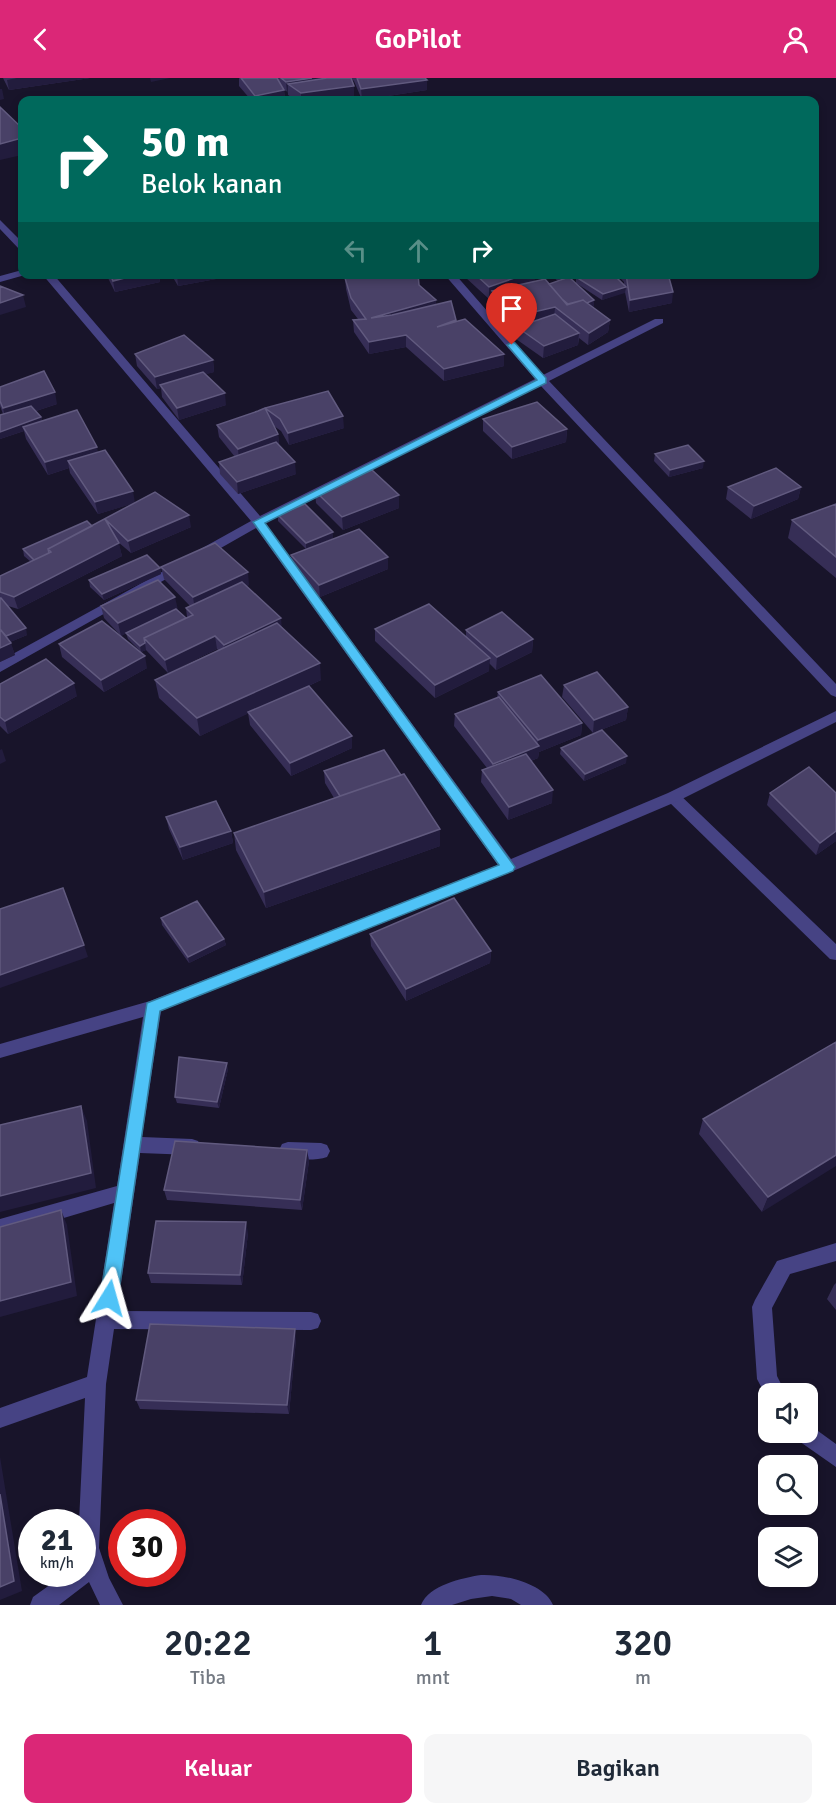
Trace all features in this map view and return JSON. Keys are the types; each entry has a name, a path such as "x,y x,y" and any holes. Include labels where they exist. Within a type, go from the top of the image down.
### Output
{"street":[{"path":"0,223 18,243"},
{"path":"0,279 18,274"},
{"path":"51,279 258,522 508,867"},
{"path":"453,279 543,381 836,692"},
{"path":"0,667 258,522 659,321"},
{"path":"0,1051 153,1008 508,867 673,797 836,716"},
{"path":"673,797 836,954"},
{"path":"90,1509 96,1384 153,1008"},
{"path":"132,1145 215,1148"},
{"path":"274,1150 321,1151"},
{"path":"0,1228 125,1191"},
{"path":"770,1383 762,1307 784,1267 836,1252"},
{"path":"106,1320 311,1321"},
{"path":"0,1418 96,1384"},
{"path":"817,1443 836,1457"},
{"path":"96,1572 112,1605"},
{"path":"432,1605 441,1598 473,1586 511,1588 542,1605"},
{"path":"42,1605 66,1587"}],"building":[{"path":"241,78 277,78 284,90 255,96"},
{"path":"281,78 312,78 286,82"},
{"path":"327,78 351,78 354,86 301,93 288,84"},
{"path":"357,78 425,78 427,80 361,89"},
{"path":"0,107 18,124 18,139 0,144"},
{"path":"345,279 418,279 419,285 436,300 371,318 451,301 456,320 437,327 465,319 504,354 444,369 406,335 369,342 353,320 366,319 351,298"},
{"path":"480,279 512,279 489,287"},
{"path":"545,279 567,305 583,300 610,320 589,333 555,307 513,317 492,291"},
{"path":"571,279 594,300 587,303 583,300 568,304 549,284"},
{"path":"579,279 618,279 626,287 603,294"},
{"path":"627,279 669,279 673,292 630,300"},
{"path":"0,286 23,295 0,303"},
{"path":"555,314 579,333 544,346 517,327"},
{"path":"184,335 213,360 155,377 135,354"},
{"path":"44,371 55,392 3,408 0,401 0,387"},
{"path":"203,372 225,393 177,408 160,385"},
{"path":"328,391 343,416 288,433 280,419 265,408"},
{"path":"537,402 567,429 512,447 483,419"},
{"path":"31,406 41,417 0,432 0,415"},
{"path":"265,408 278,434 238,449 217,425 258,411"},
{"path":"77,410 97,447 45,462 23,427"},
{"path":"276,442 295,462 237,482 219,462"},
{"path":"688,445 704,461 670,470 655,454"},
{"path":"105,450 133,491 95,502 68,461"},
{"path":"776,468 801,487 754,506 728,487"},
{"path":"372,470 399,495 342,517 315,491"},
{"path":"155,492 189,515 128,541 105,519 119,543 14,597 0,592 0,576 51,552 48,549"},
{"path":"305,504 333,532 306,543 278,515"},
{"path":"836,504 836,557 792,520"},
{"path":"87,521 92,526 48,549 49,553 34,560 23,549"},
{"path":"359,529 388,557 319,585 291,555"},
{"path":"215,543 248,572 193,597 161,567"},
{"path":"147,555 160,568 102,594 89,580"},
{"path":"158,580 175,597 118,623 101,606"},
{"path":"242,582 281,618 224,645 215,636 165,660 144,638 193,615 186,608"},
{"path":"0,598 26,628 6,636 0,629"},
{"path":"429,604 490,658 435,685 375,629"},
{"path":"176,609 186,618 144,638 145,643 140,646 126,633"},
{"path":"502,612 533,639 497,657 466,630"},
{"path":"102,621 145,656 101,680 59,644"},
{"path":"277,623 320,663 197,718 155,680"},
{"path":"0,629 11,643 0,648"},
{"path":"46,659 74,683 5,721 0,717 0,684"},
{"path":"597,672 628,707 594,720 564,685"},
{"path":"541,675 582,723 538,740 498,692"},
{"path":"309,686 352,736 290,763 248,712"},
{"path":"499,697 539,746 493,764 455,714"},
{"path":"602,730 627,756 585,774 561,748"},
{"path":"384,750 401,775 340,796 324,771"},
{"path":"526,754 553,790 509,807 482,770"},
{"path":"809,767 836,793 836,831 820,843 770,793"},
{"path":"404,774 440,829 264,892 234,833"},
{"path":"216,801 231,831 180,847 166,817"},
{"path":"63,888 84,945 0,975 0,909"},
{"path":"454,898 491,951 406,989 370,934"},
{"path":"197,901 224,939 188,957 161,918"},
{"path":"836,1042 836,1155 768,1197 703,1119"},
{"path":"179,1057 227,1063 217,1102 175,1097"},
{"path":"81,1106 91,1173 0,1196 0,1125"},
{"path":"175,1141 307,1150 300,1200 164,1190"},
{"path":"61,1210 71,1282 0,1301 0,1227"},
{"path":"156,1221 246,1222 240,1275 148,1273"},
{"path":"150,1324 295,1329 287,1405 136,1400"},
{"path":"0,1494 14,1581 0,1587"}],"route":[{"path":"109,1298 153,1008 508,867 258,522 543,381 512,345"}]}
